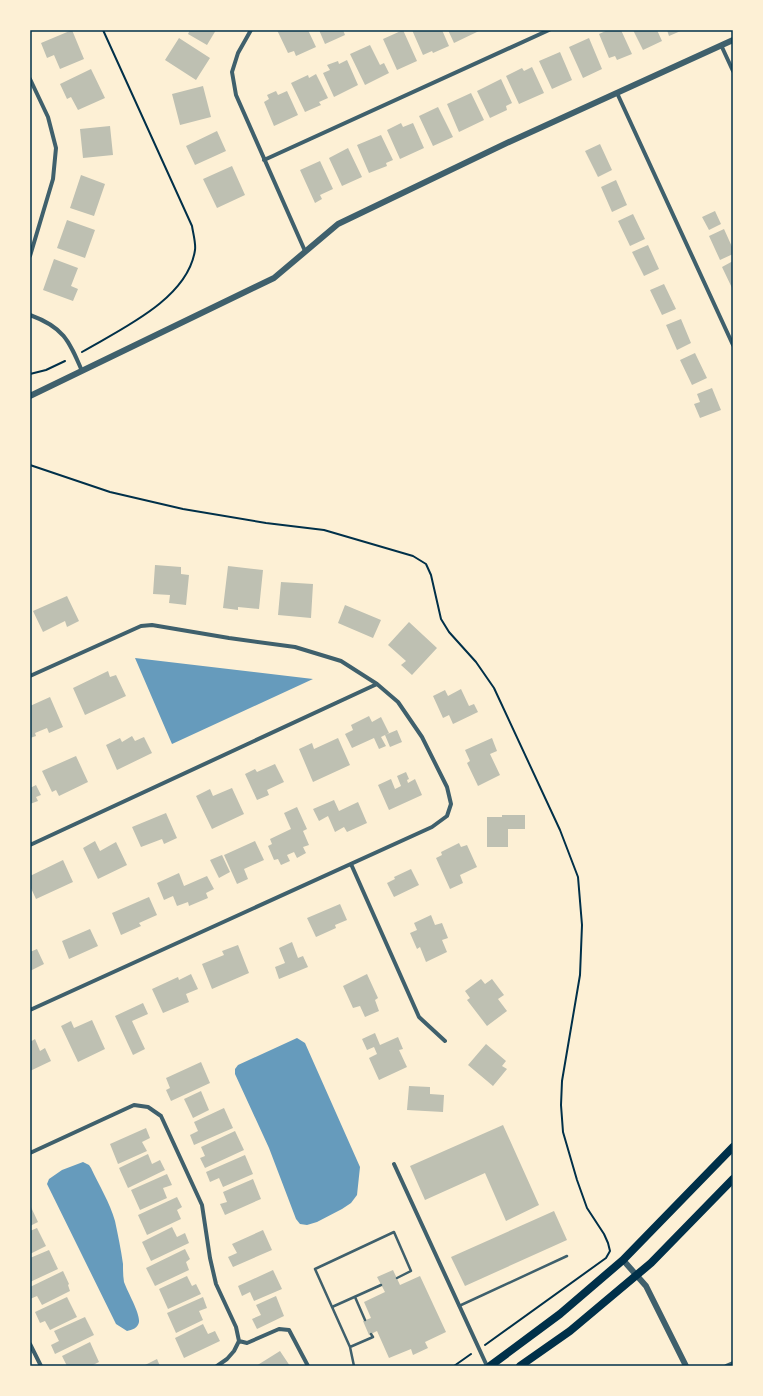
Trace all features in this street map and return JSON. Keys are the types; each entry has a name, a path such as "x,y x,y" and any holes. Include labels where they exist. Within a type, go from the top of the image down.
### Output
{"main road":[{"path":"490,1366 560,1314 623,1260 733,1147"},
{"path":"520,1366 570,1331 637,1275 656,1258 733,1179"}],"street":[{"path":"251,30 238,53 232,72 236,95 305,251"},
{"path":"264,160 549,30"},
{"path":"30,396 274,278 338,224 509,142 733,40"},
{"path":"721,45 733,71"},
{"path":"30,79 48,117 56,148 53,179 30,256"},
{"path":"617,93 733,345"},
{"path":"30,315 47,321 65,336 82,371"},
{"path":"30,676 141,626 152,625 295,648 341,661 377,684 398,702 422,737 447,787 450,804 447,816 432,827 30,1010"},
{"path":"30,845 377,684"},
{"path":"351,864 419,1017 445,1042"},
{"path":"30,1152 134,1105 148,1107 161,1116 202,1205 210,1258 216,1284 236,1327 239,1341 234,1351 227,1359 217,1366"},
{"path":"394,1164 487,1366"},
{"path":"623,1260 646,1286 686,1366"},
{"path":"239,1341 247,1343 278,1329 289,1330 308,1366"},
{"path":"30,1344 41,1366"},
{"path":"726,1366 733,1363"}],"lane":[{"path":"354,1366 350,1347 315,1270 394,1232 411,1271 397,1278"},
{"path":"459,1306 567,1256"},
{"path":"332,1307 381,1285"},
{"path":"355,1297 365,1320"},
{"path":"350,1347 373,1337 371,1334"}],"path":[{"path":"82,352 140,318 166,300 188,273 196,248 192,226 103,30"},
{"path":"30,374 46,370 65,361"},
{"path":"454,1366 471,1354"}],"water":[{"path":"135,658 313,679 172,744"},
{"path":"297,1038 305,1043 360,1167 357,1195 351,1203 317,1222 307,1225 300,1224 296,1219 269,1148 235,1074 235,1069 238,1065"},
{"path":"83,1162 91,1168 115,1221 123,1264 124,1282 139,1318 137,1326 129,1331 116,1324 47,1184 49,1179 62,1170"}],"building":[{"path":"72,30 84,59 60,69 54,55 47,58 41,43"},
{"path":"190,30 216,30 207,45 188,34"},
{"path":"277,30 308,30 316,47 296,56 294,51 288,53"},
{"path":"319,30 343,30 345,35 325,44"},
{"path":"403,30 417,61 397,70 383,39"},
{"path":"412,30 442,30 449,46 433,53 432,51 423,55"},
{"path":"448,30 478,30 479,31 454,43"},
{"path":"608,30 621,30 632,54 617,60 615,56 609,58 599,34"},
{"path":"633,30 657,30 662,41 643,50"},
{"path":"667,30 683,30 669,36"},
{"path":"179,38 210,58 196,80 165,60"},
{"path":"589,38 602,69 583,78 569,47"},
{"path":"370,45 380,65 384,63 389,73 365,85 350,54"},
{"path":"560,52 572,80 552,89 539,61"},
{"path":"347,60 358,85 334,97 323,73 330,70 327,65 338,61 339,64"},
{"path":"532,67 544,93 519,104 506,76 522,68 524,71"},
{"path":"91,69 105,98 78,110 71,97 67,99 60,84"},
{"path":"316,74 328,98 319,102 321,105 305,112 291,83 308,75 309,78"},
{"path":"501,79 512,103 506,106 507,110 490,118 477,91"},
{"path":"203,86 211,117 180,125 172,94"},
{"path":"276,91 278,95 287,91 298,115 274,126 264,102 269,99 267,95"},
{"path":"471,93 484,120 459,132 447,104"},
{"path":"438,107 453,137 433,146 419,116"},
{"path":"401,123 403,127 413,123 424,148 400,159 387,130"},
{"path":"110,126 113,155 83,158 80,129"},
{"path":"217,131 226,151 195,165 186,146"},
{"path":"381,135 393,160 386,163 387,166 369,173 357,145"},
{"path":"600,144 612,170 598,177 585,151"},
{"path":"348,148 362,177 342,186 329,158"},
{"path":"320,161 333,189 320,195 322,199 315,203 300,170"},
{"path":"232,166 245,195 217,208 203,179"},
{"path":"81,175 105,184 94,216 70,208"},
{"path":"616,180 627,205 612,212 601,187"},
{"path":"715,211 721,224 709,230 702,217"},
{"path":"633,214 645,239 630,246 618,221"},
{"path":"67,220 95,230 85,258 57,248"},
{"path":"724,229 733,249 733,254 720,260 709,236"},
{"path":"648,245 659,269 644,276 632,252"},
{"path":"54,259 78,268 71,286 78,289 73,301 43,290"},
{"path":"733,261 733,290 722,267"},
{"path":"664,284 676,309 662,315 650,290"},
{"path":"681,319 691,343 677,350 666,325"},
{"path":"695,353 707,378 692,385 680,360"},
{"path":"712,388 721,410 700,418 694,404 700,402 697,394"},
{"path":"155,565 181,567 181,574 189,575 186,605 169,603 170,595 153,594"},
{"path":"228,566 263,570 259,609 238,607 238,610 223,608"},
{"path":"281,582 313,584 311,618 278,615"},
{"path":"67,596 79,621 67,627 65,621 43,632 33,611"},
{"path":"345,605 381,620 373,638 338,623"},
{"path":"409,622 437,648 412,675 401,665 406,661 388,645"},
{"path":"108,671 110,677 116,675 126,696 85,715 73,688"},
{"path":"461,689 469,706 474,704 478,712 453,724 449,715 443,718 433,696 445,690 448,696"},
{"path":"50,697 63,727 49,733 47,728 35,733 36,736 30,738 30,706"},
{"path":"369,716 372,722 381,717 389,733 381,737 386,746 379,749 374,738 352,748 345,734 353,730 351,725"},
{"path":"397,730 402,742 390,747 385,735"},
{"path":"132,736 135,741 144,737 152,753 117,770 106,745 120,738 122,742"},
{"path":"338,738 350,765 313,782 299,749 312,743 314,749"},
{"path":"492,738 497,751 490,754 500,775 478,786 467,763 470,761 465,750"},
{"path":"76,756 88,782 59,796 56,790 52,792 42,771"},
{"path":"275,764 284,782 267,790 269,795 257,800 245,774 255,769 257,772"},
{"path":"406,772 409,779 407,780 408,783 415,779 422,795 389,810 378,785 391,779 395,789 401,786 397,776"},
{"path":"36,785 41,795 36,797 38,801 30,804 30,788"},
{"path":"232,788 244,814 212,829 196,796 210,789 213,796"},
{"path":"334,800 339,811 358,802 367,823 347,832 344,827 335,832 328,816 319,821 313,809"},
{"path":"297,807 307,829 303,831 309,845 303,847 306,853 297,858 294,852 287,855 290,861 281,865 278,859 274,860 268,846 272,844 270,839 291,829 284,813"},
{"path":"166,813 177,838 164,844 162,839 141,847 132,827"},
{"path":"502,815 525,815 525,829 508,829 508,847 487,847 487,817 502,817"},
{"path":"95,841 100,851 116,842 127,865 98,879 83,848"},
{"path":"255,841 264,860 244,869 248,879 237,884 224,855"},
{"path":"459,843 461,847 467,845 477,867 460,875 463,883 450,889 436,858 442,855 441,852"},
{"path":"222,855 230,872 219,878 210,860"},
{"path":"63,860 73,882 36,899 30,886 30,876"},
{"path":"411,869 419,885 394,897 387,883 395,879 394,877"},
{"path":"179,873 184,886 207,876 214,889 206,893 208,898 189,906 188,902 177,906 173,896 164,900 157,883"},
{"path":"149,897 157,915 139,923 141,926 121,935 112,913"},
{"path":"340,904 347,920 335,925 336,928 316,937 307,918"},
{"path":"431,915 435,925 442,923 448,938 442,940 447,952 426,962 420,947 417,949 410,933 417,930 414,923"},
{"path":"90,929 98,946 69,959 62,941"},
{"path":"292,942 298,958 303,956 308,967 279,979 275,967 285,963 279,948"},
{"path":"238,945 249,973 212,989 202,964 224,955 222,951"},
{"path":"37,949 44,964 30,971 30,952"},
{"path":"191,974 198,989 186,994 189,1002 163,1013 152,989 178,977 179,980"},
{"path":"367,974 378,998 375,1000 379,1011 365,1017 360,1006 353,1008 343,986"},
{"path":"481,979 485,984 492,979 504,995 498,999 507,1011 487,1026 467,1000 470,998 465,991"},
{"path":"143,1003 148,1014 132,1021 145,1049 133,1055 115,1016"},
{"path":"92,1020 105,1049 78,1062 61,1026 71,1021 74,1028"},
{"path":"375,1033 380,1045 398,1037 403,1049 399,1050 407,1067 379,1080 369,1058 377,1054 374,1047 367,1050 362,1039"},
{"path":"35,1039 40,1051 45,1048 51,1061 30,1071 30,1042"},
{"path":"486,1044 506,1061 502,1066 507,1069 493,1086 468,1065"},
{"path":"201,1062 210,1083 171,1101 166,1090 170,1088 166,1078"},
{"path":"409,1086 430,1087 430,1094 444,1095 443,1112 407,1110"},
{"path":"201,1091 209,1110 193,1118 184,1099"},
{"path":"224,1108 233,1128 194,1145 190,1135 198,1131 194,1122"},
{"path":"503,1125 539,1205 506,1221 485,1173 425,1200 410,1166"},
{"path":"146,1128 150,1138 142,1142 147,1151 118,1164 110,1144"},
{"path":"235,1131 244,1150 205,1168 200,1158 205,1156 201,1147"},
{"path":"148,1154 152,1164 160,1160 165,1170 128,1188 119,1168"},
{"path":"245,1155 253,1174 223,1187 219,1178 210,1182 206,1172"},
{"path":"167,1174 172,1185 163,1188 167,1198 140,1210 131,1190"},
{"path":"253,1179 261,1199 225,1215 220,1204 227,1202 223,1192"},
{"path":"177,1197 182,1207 177,1210 181,1219 147,1235 138,1215"},
{"path":"30,1205 38,1222 30,1226"},
{"path":"554,1211 567,1240 465,1286 451,1257"},
{"path":"172,1227 177,1237 185,1233 189,1243 151,1261 142,1242"},
{"path":"37,1228 46,1246 30,1254 30,1231"},
{"path":"263,1230 272,1250 233,1267 228,1257 237,1253 232,1244"},
{"path":"185,1249 190,1259 186,1262 189,1270 155,1286 146,1268"},
{"path":"49,1250 58,1269 30,1282 30,1258"},
{"path":"273,1270 282,1289 254,1301 250,1292 242,1296 238,1286"},
{"path":"393,1270 400,1285 420,1276 446,1332 425,1342 428,1348 413,1355 411,1349 389,1358 377,1331 369,1335 363,1321 371,1318 364,1302 385,1292 377,1277"},
{"path":"63,1271 69,1284 70,1291 42,1305 37,1296 30,1299 30,1287"},
{"path":"187,1276 192,1286 196,1284 201,1294 168,1309 159,1289"},
{"path":"276,1296 284,1316 257,1329 252,1319 261,1315 256,1305"},
{"path":"67,1297 77,1317 50,1330 45,1321 40,1323 35,1312"},
{"path":"203,1297 207,1308 199,1311 203,1320 176,1333 167,1313"},
{"path":"85,1317 94,1335 55,1354 51,1345 59,1341 54,1331"},
{"path":"203,1324 208,1334 215,1331 220,1341 184,1358 175,1338"},
{"path":"90,1342 99,1362 91,1366 67,1366 62,1356"},
{"path":"280,1351 290,1366 256,1366"},
{"path":"157,1359 160,1366 143,1366"}]}
